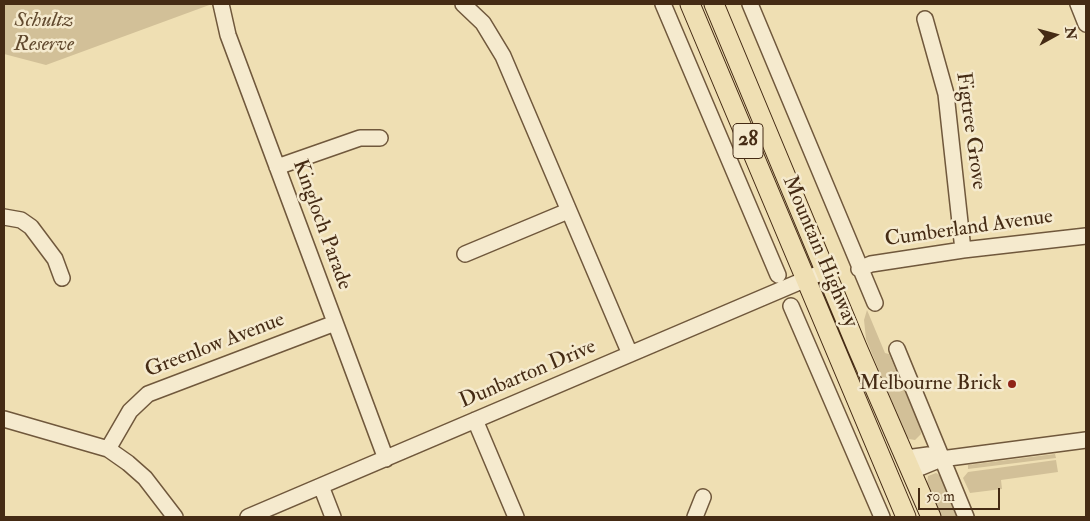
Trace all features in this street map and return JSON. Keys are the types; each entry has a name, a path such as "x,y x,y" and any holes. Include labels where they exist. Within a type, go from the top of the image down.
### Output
{"main road":[{"name":"Mountain Highway","path":"690,4 906,517"},
{"name":"Mountain Highway","path":"714,4 825,271 931,517"},
{"path":"754,154 754,132 757,126 765,123"},
{"path":"888,473 909,464"}],"street":[{"name":"Kingloch Parade","path":"221,4 228,35 386,459"},
{"path":"463,4 483,23 499,46 630,354"},
{"path":"663,4 778,275"},
{"path":"750,4 875,303"},
{"path":"1078,4 1086,24"},
{"name":"Figtree Grove","path":"925,19 937,56 946,94 963,250"},
{"path":"277,168 360,138 380,138"},
{"path":"747,200 778,213"},
{"path":"465,254 568,211"},
{"path":"4,217 21,220 31,227 55,259 62,278"},
{"name":"Cumberland Avenue","path":"859,268 871,264 963,250 1086,236"},
{"name":"Dunbarton Drive","path":"248,517 825,271"},
{"path":"791,306 882,517"},
{"name":"Greenlow Avenue","path":"108,449 130,411 148,394 334,323"},
{"path":"897,349 966,517"},
{"path":"4,419 108,449 145,478 175,517"},
{"path":"475,420 516,517"},
{"path":"909,464 928,455 941,459 1086,440"},
{"path":"321,486 333,517"},
{"path":"695,517 703,498"}],"green space":[{"name":"Schultz Reserve","path":"4,4 212,4 46,65 4,54"},
{"path":"867,310 885,353 889,354 920,427 921,434 915,440 909,439 905,434 866,339 864,320"},
{"path":"1055,454 1056,458 968,469 968,465"},
{"path":"1056,460 1058,472 1001,480 1002,489 970,493 963,478 968,472"},
{"path":"936,473 941,476 959,517 941,517 927,484 928,476"}],"place":[{"name":"Melbourne Brick","path":"1012,384"}]}
